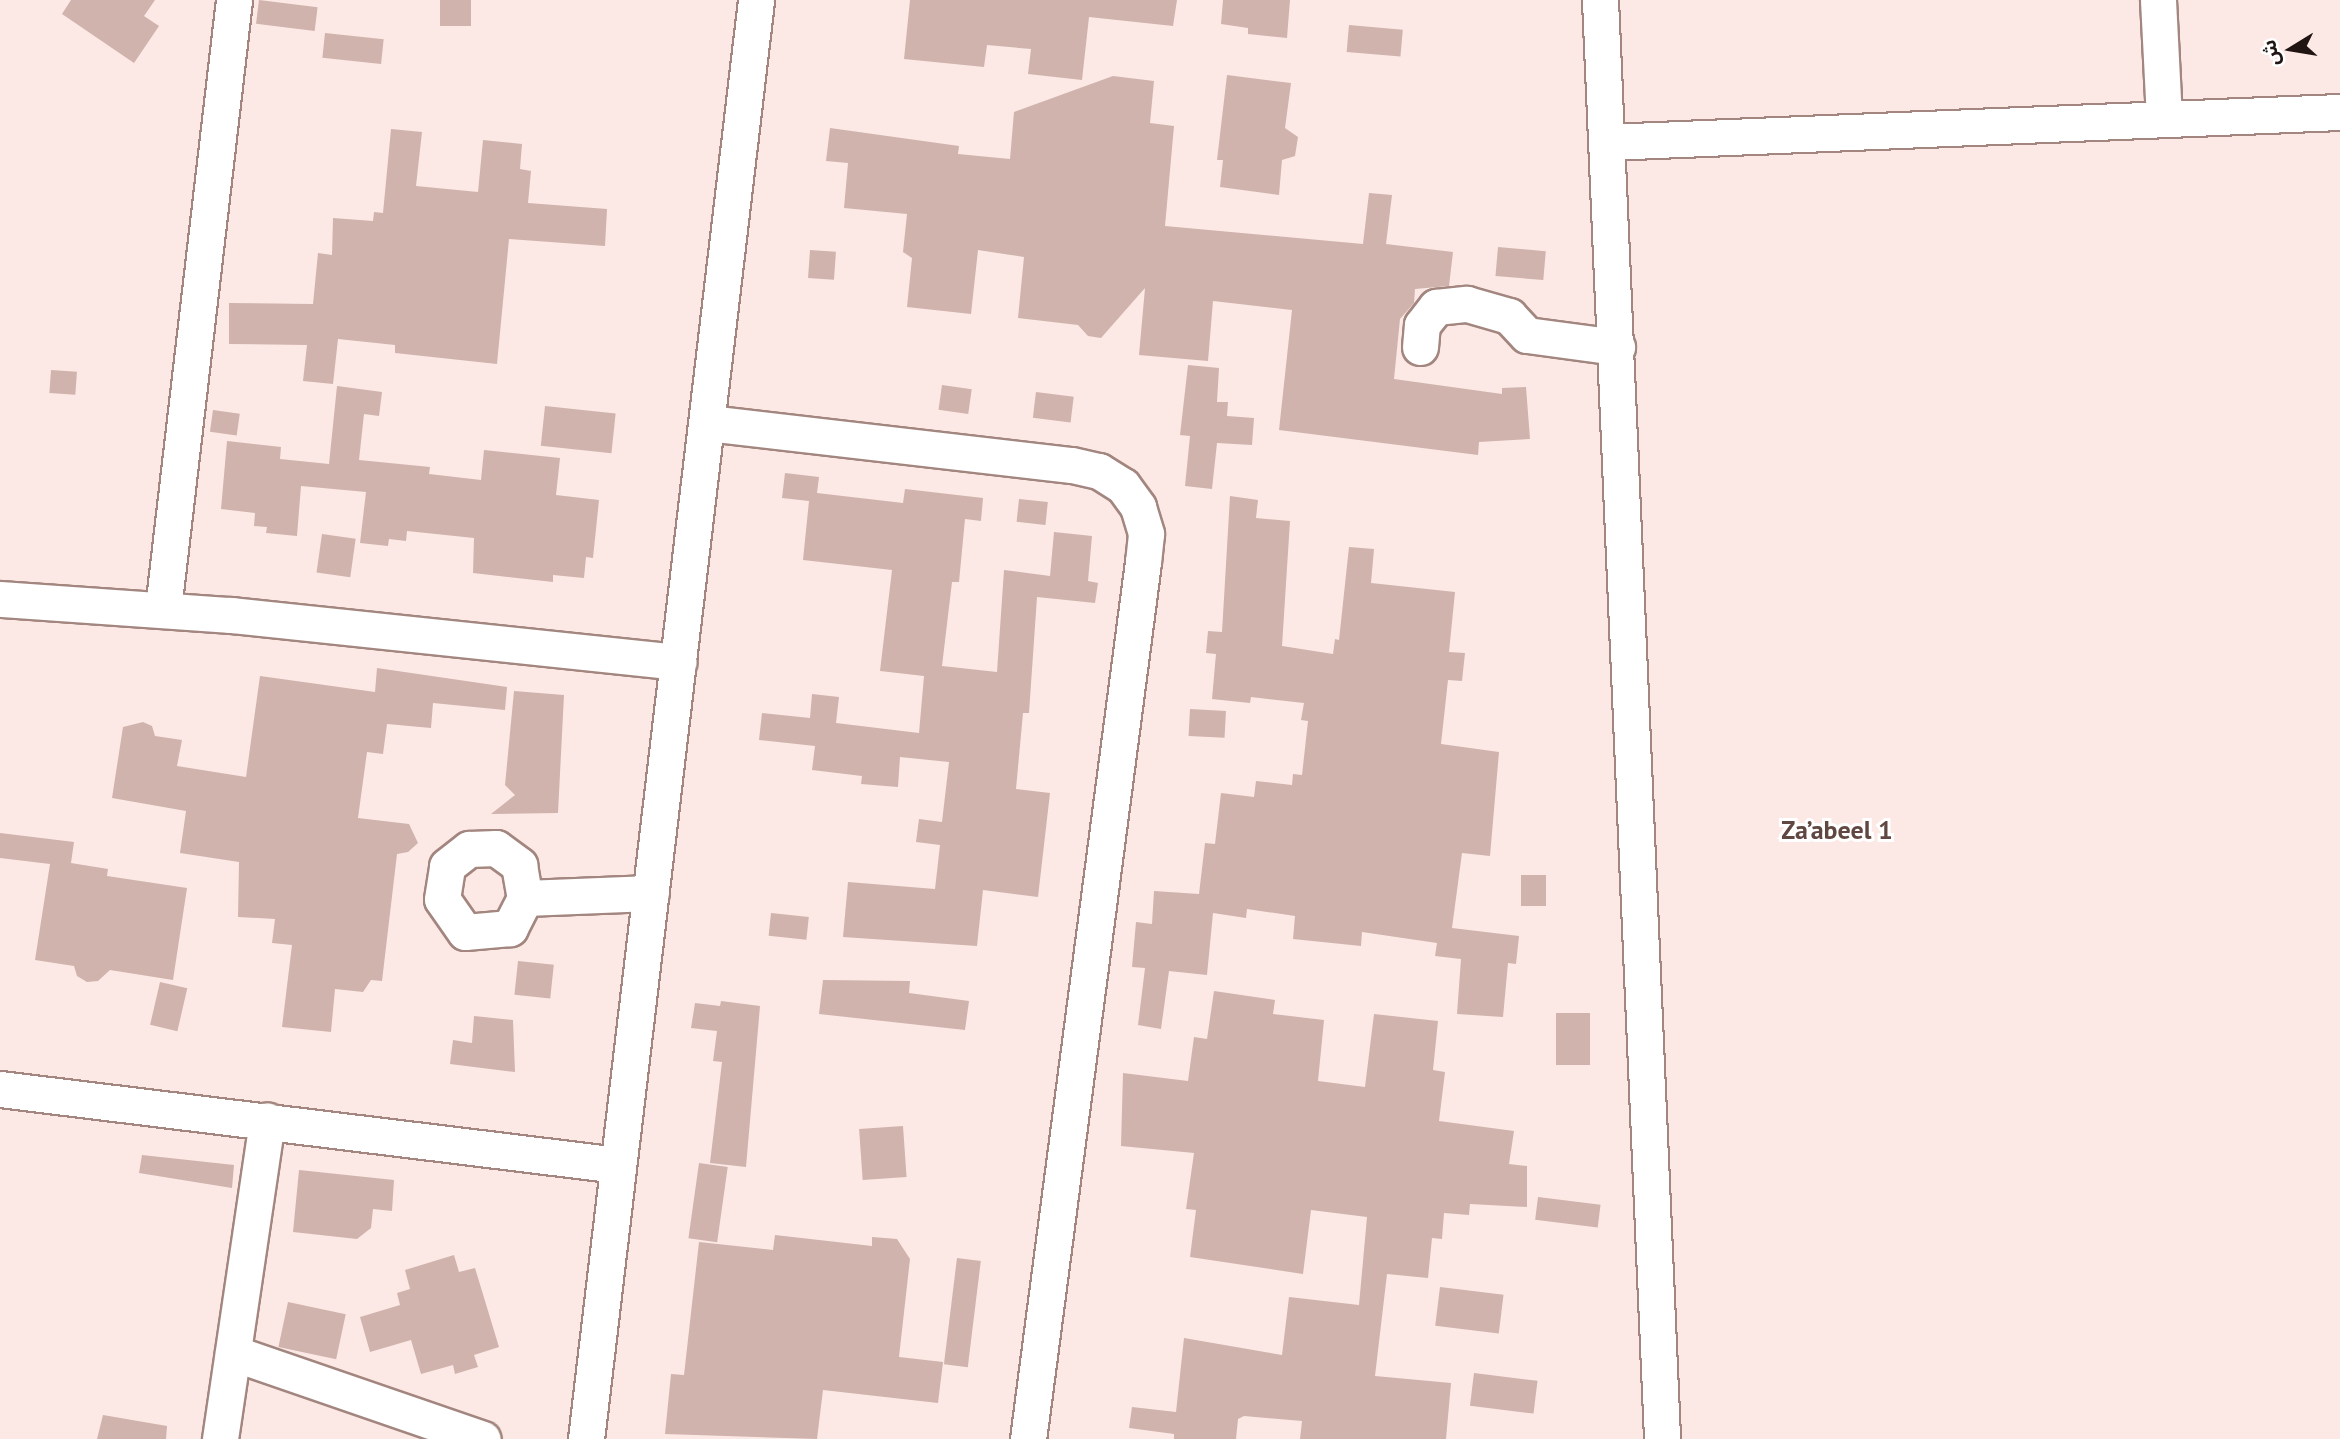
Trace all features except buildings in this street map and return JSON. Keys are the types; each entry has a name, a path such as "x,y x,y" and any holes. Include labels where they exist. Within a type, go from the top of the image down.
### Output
{"street":[{"path":"163,609 234,0"},
{"path":"586,1439 708,423 755,0"},
{"path":"1600,0 1662,1439"},
{"path":"2158,0 2164,117"},
{"path":"1608,142 2164,117 2340,112"},
{"path":"1420,347 1422,325 1436,307 1467,304 1509,316 1527,335 1617,346"},
{"path":"708,423 1085,468 1123,486 1138,508 1146,534 1143,562 1028,1439"},
{"path":"0,599 163,609 679,662"},
{"path":"525,898 651,893"},
{"path":"0,1089 618,1165"},
{"path":"220,1439 267,1120"},
{"path":"233,1353 483,1439"}],"district":[{"name":"Za’abeel 1","path":"1837,830"}]}
